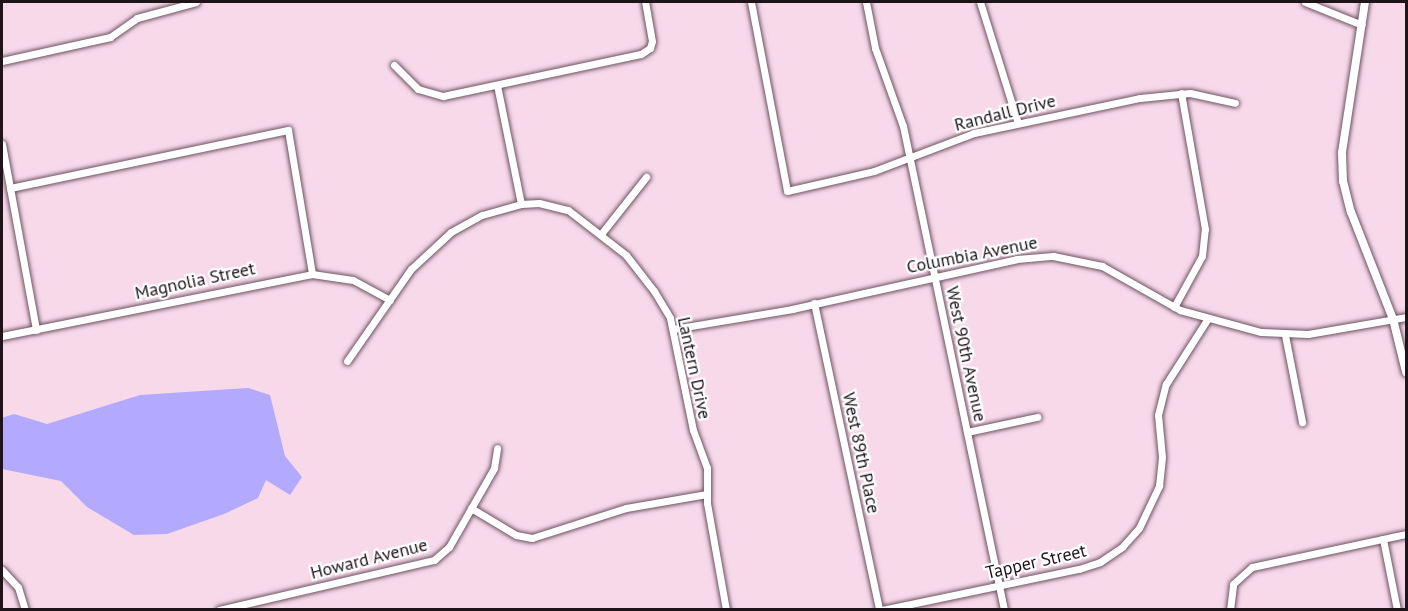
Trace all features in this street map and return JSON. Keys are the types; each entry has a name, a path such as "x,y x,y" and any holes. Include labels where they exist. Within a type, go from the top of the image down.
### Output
{"street":[{"path":"2,61 110,37 137,18 196,2"},
{"path":"394,64 414,86 432,95 448,95 641,54 650,48 645,2"},
{"name":"Randall Drive","path":"751,2 787,190 910,160 969,135 1018,123 1181,93 1235,103"},
{"name":"West 90th Avenue","path":"866,2 875,48 898,110 910,160 1004,609"},
{"path":"980,2 1018,123"},
{"path":"1305,2 1362,25"},
{"path":"1365,2 1342,153 1343,181 1351,212 1394,319 1407,372"},
{"path":"497,85 521,204"},
{"path":"1174,307 1202,256 1205,229 1181,93"},
{"path":"10,188 288,130 312,274"},
{"path":"2,144 36,330"},
{"path":"601,234 646,177"},
{"name":"Lantern Drive","path":"347,361 417,262 451,232 482,215 521,204 539,202 563,208 601,234 643,276 673,329 693,430 707,468 707,494 726,609"},
{"name":"Columbia Avenue","path":"673,329 814,303 1026,258 1072,257 1112,270 1174,307 1207,320 1285,335 1407,317"},
{"name":"Magnolia Street","path":"2,336 312,274 353,280 390,300"},
{"name":"West 89th Place","path":"814,303 880,609"},
{"name":"Tapper Street","path":"880,609 999,586 1095,564 1131,539 1152,505 1160,481 1158,416 1166,384 1207,320"},
{"path":"1285,335 1302,422"},
{"path":"967,432 1037,417"},
{"name":"Howard Avenue","path":"219,609 430,562 447,549 471,508 494,468 496,448"},
{"path":"471,508 516,535 532,538 626,508 707,494"},
{"path":"1230,609 1233,584 1252,567 1407,534"},
{"path":"1383,538 1397,609"},
{"path":"2,570 16,582 25,609"}],"shaded area":[{"path":"248,388 270,395 285,456 302,477 290,495 266,480 258,498 224,514 167,534 134,535 87,507 61,481 2,469 2,418 14,414 47,424 140,395"}]}
